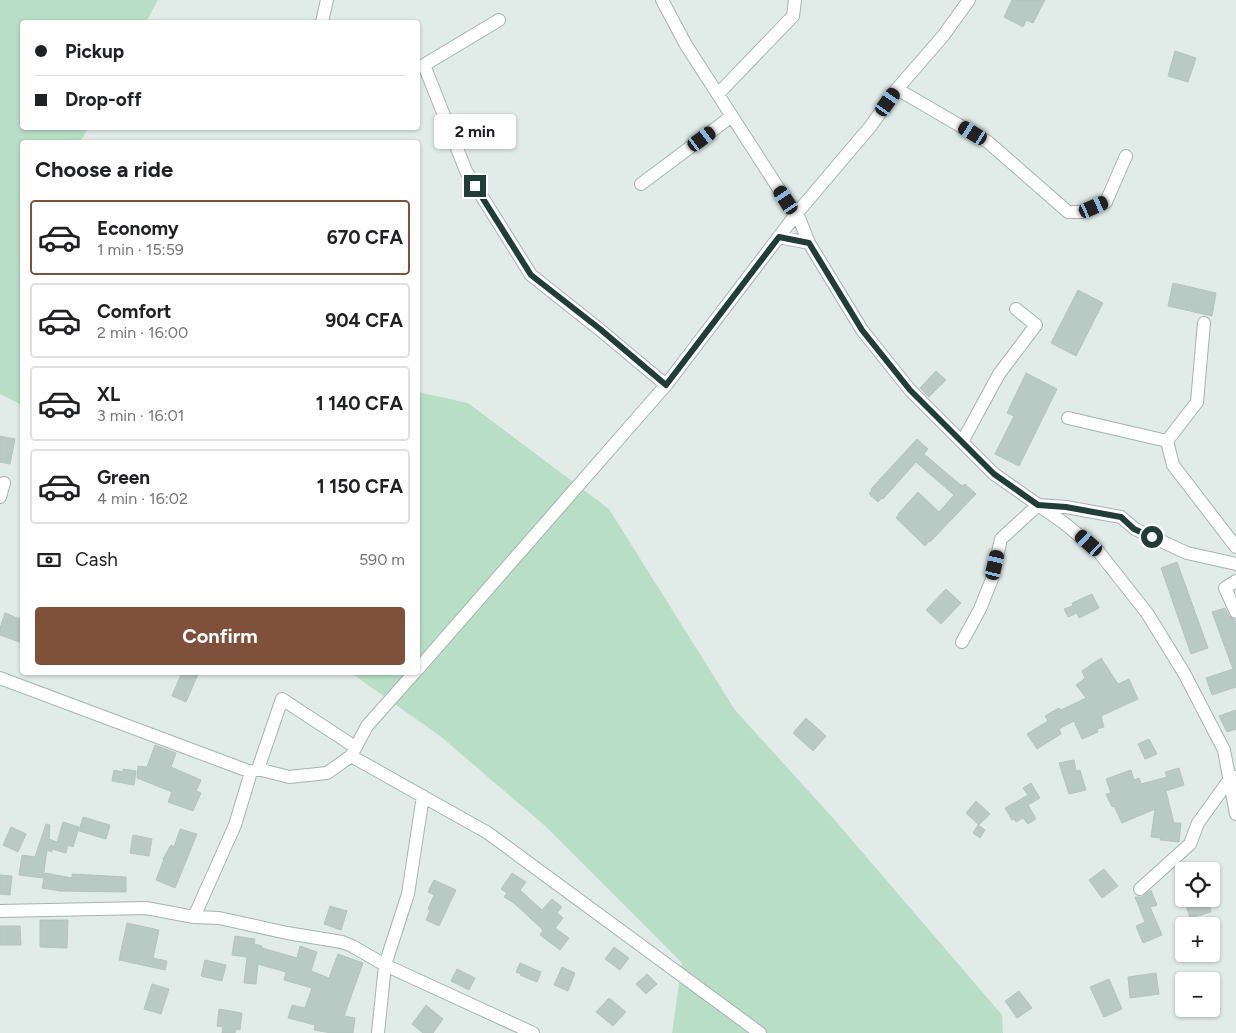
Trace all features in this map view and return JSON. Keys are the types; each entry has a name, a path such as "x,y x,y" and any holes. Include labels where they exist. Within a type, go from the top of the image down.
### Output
{"street":[{"path":"322,20 327,0"},
{"path":"662,0 686,45 786,200 797,213 809,243 862,330 910,390 994,474 1064,523 1098,551 1147,613 1184,673 1224,750 1232,776 1236,814"},
{"path":"718,94 793,16 795,0"},
{"path":"420,667 666,385 797,213 870,127 897,89 943,36 969,0"},
{"path":"499,20 424,65 466,171 531,275 600,329 666,385"},
{"path":"897,89 988,142 1068,212 1082,212 1106,202 1126,156"},
{"path":"640,184 732,116"},
{"path":"779,237 809,243"},
{"path":"962,442 999,374 1036,325 1016,309"},
{"path":"1167,441 1197,402 1204,324"},
{"path":"1068,418 1167,441"},
{"path":"1167,441 1173,466 1236,547"},
{"path":"0,497 4,483"},
{"path":"962,642 980,609 992,579 1001,538 1038,505 1066,507 1121,517 1134,529 1187,553 1236,564"},
{"path":"1236,581 1225,588 1236,612"},
{"path":"0,678 255,771 289,777 327,773 353,752 367,726 412,675"},
{"path":"194,917 235,825 282,698 353,752 422,796 488,832 760,1033"},
{"path":"1140,889 1190,844 1198,823 1232,776"},
{"path":"378,1033 385,965 408,894 422,796"},
{"path":"0,910 146,908 194,917 219,918 288,933 342,942 385,965 533,1033"}],"green space":[{"path":"0,0 158,0 147,20 20,20 20,130 87,130 81,140 20,140 20,404 0,394"},
{"path":"420,392 468,403 609,509 735,710 833,818 1002,1015 1003,1033 672,1033 682,963 544,825 440,736 354,675 420,675"}],"building":[{"path":"1012,0 1045,0 1033,23 1026,20 1023,27 1004,17"},
{"path":"1175,51 1196,58 1188,82 1168,76"},
{"path":"1173,283 1216,293 1212,316 1168,306"},
{"path":"1078,290 1103,303 1076,356 1051,343"},
{"path":"936,371 946,380 929,397 920,388"},
{"path":"1026,373 1057,389 1019,466 995,454 1014,416 1007,413"},
{"path":"0,436 15,439 10,464 0,462"},
{"path":"917,439 928,449 924,454 962,486 965,484 976,494 925,546 896,518 898,514 918,492 939,512 954,495 916,462 883,499 878,502 869,494 871,489"},
{"path":"1177,562 1208,648 1191,654 1161,568"},
{"path":"946,589 961,603 941,624 926,610"},
{"path":"1092,594 1099,608 1079,618 1077,613 1068,617 1064,609 1073,606 1072,603"},
{"path":"1225,608 1236,624 1236,687 1212,695 1206,678 1233,669 1212,612"},
{"path":"5,613 20,619 20,642 0,635 0,628"},
{"path":"1101,658 1118,684 1129,679 1138,699 1101,716 1104,727 1097,729 1098,732 1082,739 1074,721 1059,729 1061,734 1037,749 1027,734 1048,721 1045,716 1059,708 1061,710 1086,698 1076,685 1085,678 1082,671"},
{"path":"181,675 198,675 186,702 172,696"},
{"path":"1236,710 1236,729 1227,732 1219,716"},
{"path":"806,718 826,736 813,751 793,733"},
{"path":"1149,739 1157,754 1145,759 1138,744"},
{"path":"155,745 176,753 171,767 201,780 196,791 201,793 193,811 168,802 172,792 137,778 138,766 147,767"},
{"path":"1074,760 1076,771 1080,770 1086,790 1069,794 1059,763"},
{"path":"1179,768 1184,785 1166,791 1174,823 1181,823 1179,842 1151,837 1155,809 1122,823 1106,794 1111,793 1106,779 1131,770 1134,780 1139,778 1141,784 1167,777 1165,772"},
{"path":"123,769 136,771 134,785 112,781 114,770 123,772"},
{"path":"1031,783 1040,798 1028,805 1036,819 1028,824 1023,818 1016,822 1014,819 1012,820 1005,808 1028,795 1023,788"},
{"path":"976,801 990,814 979,825 966,813"},
{"path":"83,817 110,825 106,839 79,831"},
{"path":"63,822 79,827 73,847 68,845 66,853 52,849 52,852 47,850 43,878 19,875 22,855 35,857 46,824 50,825 49,839 57,842"},
{"path":"978,825 985,830 980,838 973,833"},
{"path":"11,827 26,834 18,852 3,845"},
{"path":"180,829 197,834 175,888 156,880 163,859 171,845 174,847"},
{"path":"133,835 152,839 149,856 130,853"},
{"path":"1104,869 1118,886 1102,898 1089,880"},
{"path":"45,873 72,878 72,874 126,877 126,892 60,891 42,888"},
{"path":"512,873 526,882 520,890 542,910 552,899 562,907 557,913 563,918 555,928 569,938 560,950 540,935 543,930 514,903 504,897 507,893 501,889"},
{"path":"0,875 12,876 10,895 0,894"},
{"path":"434,880 456,890 439,926 426,920 434,895 428,892"},
{"path":"1151,890 1157,905 1150,907 1162,935 1143,943 1136,926 1145,922 1135,897 1142,897"},
{"path":"330,906 347,911 341,930 324,924"},
{"path":"1187,907 1210,907 1211,912 1190,917"},
{"path":"40,920 68,920 67,948 40,947"},
{"path":"127,923 159,930 153,958 167,961 165,970 119,960"},
{"path":"0,926 20,926 21,945 0,945"},
{"path":"235,936 255,939 254,944 262,946 262,948 297,958 300,946 317,952 311,971 329,978 338,954 363,963 344,1016 355,1018 353,1033 331,1033 314,1030 315,1025 288,1018 292,1005 305,1008 312,988 284,980 286,972 258,964 256,984 244,983 247,957 232,955"},
{"path":"614,947 629,958 620,970 605,959"},
{"path":"205,960 226,965 222,981 201,976"},
{"path":"520,963 541,972 537,982 516,972"},
{"path":"562,967 575,973 568,991 554,985"},
{"path":"457,969 475,978 469,990 451,981"},
{"path":"1156,973 1159,994 1130,998 1128,977"},
{"path":"647,974 657,984 646,994 636,984"},
{"path":"1109,979 1122,1009 1104,1017 1090,987"},
{"path":"152,984 169,989 161,1014 144,1009"},
{"path":"1019,991 1032,1008 1017,1018 1005,1001"},
{"path":"609,998 626,1012 613,1026 596,1012"},
{"path":"426,1005 443,1019 433,1033 423,1033 412,1024"},
{"path":"219,1009 242,1013 240,1030 236,1029 235,1033 222,1033 223,1027 217,1026"}],"route":[{"path":"475,186 531,275 600,329 666,385 779,237 809,243 862,330 910,390 994,474 1038,505 1066,507 1121,517 1134,529 1152,537"}]}
